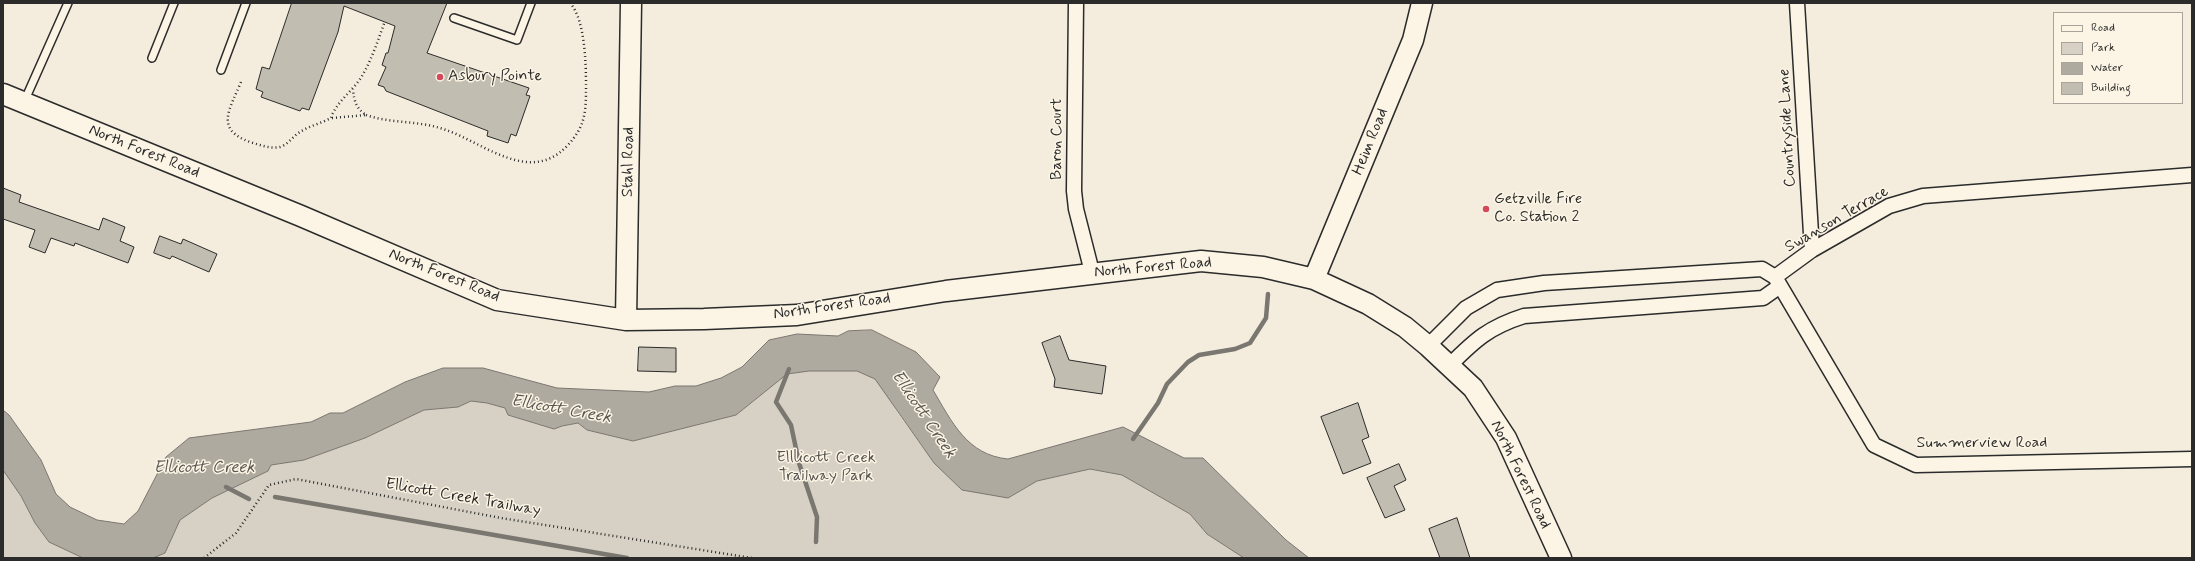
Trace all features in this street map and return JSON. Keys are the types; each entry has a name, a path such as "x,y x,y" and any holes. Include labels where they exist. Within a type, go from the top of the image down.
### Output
{"street":[{"name":"Stahl Road","path":"626,320 632,3"},
{"name":"Baron Court","path":"1076,3 1074,191 1076,210 1092,272"},
{"name":"Heim Road","path":"1314,279 1413,40 1422,3"},
{"name":"Countryside Lane","path":"1797,3 1812,250"},
{"name":"North Forest Road","path":"3,94 301,216 496,300 626,320 704,319 797,315 946,291 1171,263 1208,262 1263,267 1314,279 1368,304 1428,346 1473,388 1506,438 1561,558"},
{"name":"Swanson Terrace","path":"1450,365 1478,338 1500,324 1524,316 1763,298 1777,282 1812,250 1889,206 1923,196 2192,175"},
{"path":"1428,346 1466,308 1497,290 1552,283 1762,269 1777,282"},
{"name":"Summerview Road","path":"1777,282 1874,445 1916,464 2192,459"}],"lane":[{"path":"24,103 68,3"},
{"path":"152,58 174,3"},
{"path":"221,70 246,3"},
{"path":"454,18 517,40 530,3"}],"path":[{"path":"241,82 230,110 229,128 232,134 267,148 281,147 291,141 300,132 331,118 366,116 379,120 429,124 447,130 505,157 520,161 536,162 547,160 560,153 572,140 583,124 586,112 586,80 583,39 579,22 570,3"},
{"path":"331,118 334,110 353,89 373,55 385,22"},
{"path":"353,89 354,99 358,109 366,116"},
{"name":"Ellicott Creek Trailway","path":"204,558 236,533 269,485 296,479 501,518 752,558"}],"green space":[{"name":"Elllicott Creek Trailway Park","path":"809,371 861,371 879,381 898,413 934,463 1008,498 1037,481 1090,469 1122,475 1190,514 1207,534 1244,558 153,558 165,553 180,520 212,498 268,471 271,465 304,460 365,438 424,410 458,407 471,401 487,403 505,408 508,415 554,429 578,423 587,430 633,441 736,415 787,374"},
{"path":"3,470 21,496 35,523 49,542 83,558 3,558"}],"water":[{"name":"Ellicott Creek","path":"872,330 916,352 940,377 933,390 954,425 962,435 971,444 982,451 994,456 1008,459 1123,427 1184,458 1203,458 1286,540 1309,558 1244,558 1207,534 1190,514 1122,475 1090,469 1037,481 1008,498 962,490 934,463 875,379 857,371 809,371 787,374 736,415 633,441 587,430 578,423 554,429 508,415 505,408 487,403 471,401 458,407 424,410 365,438 304,460 271,465 268,471 212,498 180,520 165,553 153,558 83,558 49,542 35,523 21,496 3,470 3,410 9,415 41,460 56,494 70,507 97,520 124,524 138,511 166,457 189,438 311,422 330,413 343,413 405,382 443,368 483,368 557,388 649,392 675,386 696,386 721,378 742,367 769,340 797,334 838,336 848,331"}],"building":[{"name":"Asbury Pointe","path":"292,3 447,3 427,53 529,88 526,95 530,96 516,136 511,134 508,143 487,136 488,131 386,91 384,87 378,85 386,67 382,65 386,53 388,53 395,26 344,6 338,32 309,110 302,108 300,111 261,97 263,92 256,89 262,67 269,69"},
{"path":"3,188 21,195 19,202 99,230 103,218 125,227 120,241 134,247 128,263 75,243 74,246 51,238 45,253 29,247 35,230 3,219"},
{"path":"160,236 181,244 183,239 217,254 209,272 172,256 170,259 154,253"},
{"path":"1060,336 1069,360 1106,366 1102,394 1054,387 1055,379 1042,343"},
{"path":"639,347 676,348 676,372 638,371"},
{"path":"1358,403 1369,437 1362,440 1371,463 1343,474 1321,417"},
{"path":"1399,464 1406,480 1394,486 1405,510 1385,518 1367,478"},
{"path":"1457,518 1470,558 1440,558 1429,529"}],"waterway":[{"path":"1133,439 1158,403 1167,384 1188,362 1199,355 1235,349 1250,343 1266,318 1268,294"},
{"path":"789,369 776,402 791,425 799,463 817,517 816,542"},
{"path":"226,487 249,499"},
{"path":"275,497 627,558"}],"place":[{"name":"Asbury Pointe","path":"440,77"},
{"name":"Getzville Fire Co. Station 2","path":"1486,209"}]}
